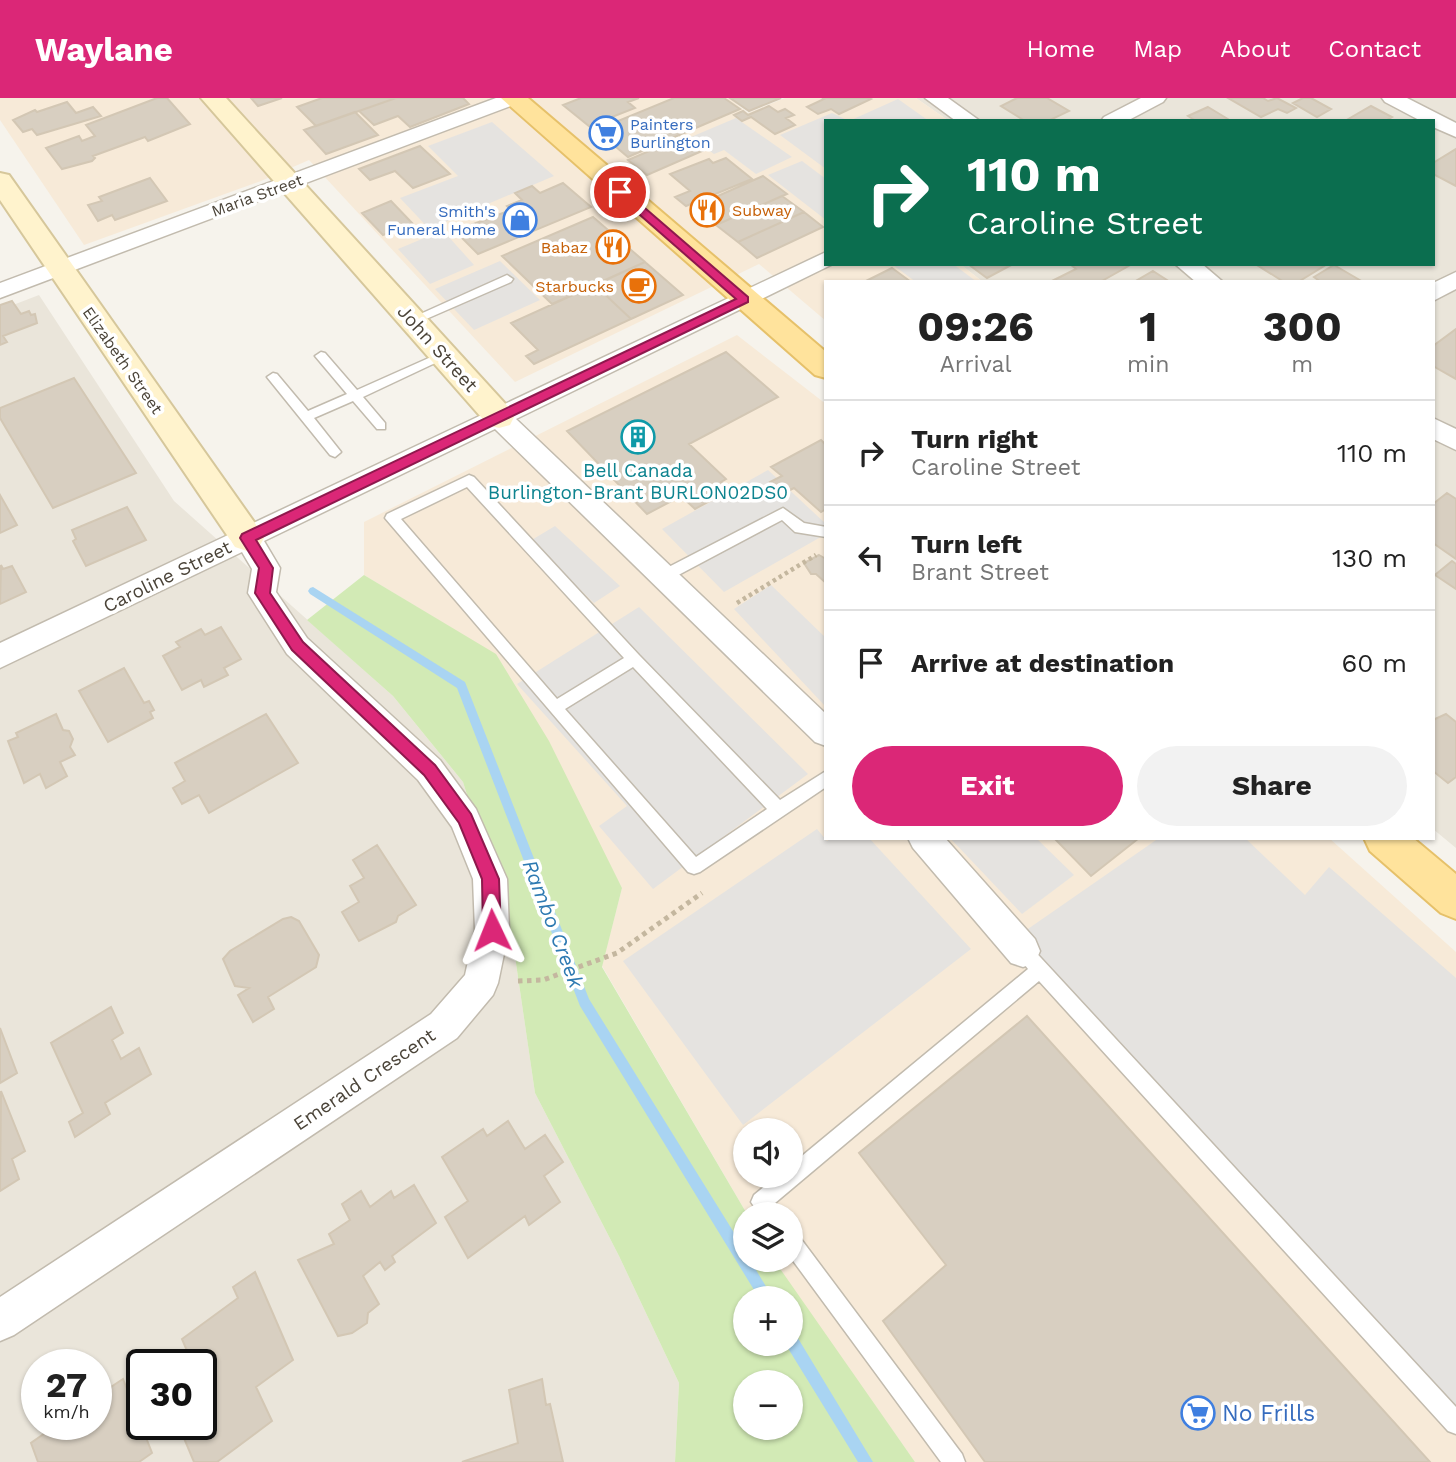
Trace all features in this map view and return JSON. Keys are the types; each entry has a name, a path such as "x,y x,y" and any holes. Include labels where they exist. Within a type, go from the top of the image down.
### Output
{"main road":[{"path":"514,98 744,300 824,366"},
{"path":"1386,840 1456,900"}],"street":[{"name":"John Street","path":"213,98 499,417 824,731"},
{"name":"Maria Street","path":"0,291 514,98"},
{"path":"935,98 967,119"},
{"path":"1115,119 1156,98"},
{"path":"1392,98 1433,119"},
{"path":"1435,120 1456,131"},
{"name":"Elizabeth Street","path":"0,181 247,538"},
{"name":"Caroline Street","path":"0,656 824,260"},
{"path":"1189,266 1209,280"},
{"path":"1435,294 1456,279"},
{"path":"1435,428 1456,441"},
{"name":"Emerald Crescent","path":"0,1321 444,1026 481,983 492,930 490,879 465,819 429,770 297,646 262,593 266,568 247,538"},
{"path":"926,840 1031,961"}],"lane":[{"path":"413,320 507,279"},
{"path":"321,356 381,426"},
{"path":"306,417 444,356"},
{"path":"273,377 335,452"},
{"path":"779,810 634,659 469,480 392,518 694,867 779,810 824,779"},
{"path":"664,576 783,513 800,528 824,532"},
{"path":"555,708 634,659"},
{"path":"761,1202 1031,961 1456,1423"},
{"path":"803,1258 954,1462"}],"path":[{"path":"708,619 824,550"},
{"path":"543,980 590,961"}],"shaded area":[{"path":"0,98 729,98 748,113 785,98 916,98 946,119 824,119 824,266 963,266 980,280 824,280 824,319 759,264 515,382 309,160 261,181 84,245 0,120"},
{"path":"916,98 1456,98 1456,848 1435,831 1435,280 980,280 963,266 1435,266 1435,119 946,119"},
{"path":"898,99 926,119 853,119"},
{"path":"832,113 845,119 824,119 824,168 780,135"},
{"path":"736,118 792,157 756,174 724,150 714,154 691,137"},
{"path":"492,122 554,176 438,225 474,265 430,284 398,249 434,234 400,198 458,176 428,146"},
{"path":"802,161 824,178 824,218 768,175"},
{"path":"500,261 540,300 474,330 435,289"},
{"path":"894,266 956,266 974,280 913,280"},
{"path":"39,295 174,501 393,696 463,782 512,936 535,1093 619,1256 679,1383 675,1462 0,1462 0,310"},
{"path":"737,335 824,402 824,840 1331,840 1456,952 1456,1462 915,1462 803,1304 803,1286 790,1286 781,1272 803,1272 803,1202 740,1202 602,966 622,888 496,655 364,575 364,522"},
{"path":"768,470 824,522 824,535 724,592 662,529"},
{"path":"555,526 620,586 594,603 530,541"},
{"path":"771,585 824,636 824,705 734,609"},
{"path":"639,607 808,774 653,889 599,826 627,806 517,684"},
{"path":"817,829 827,841 871,840 971,949 752,1118 738,1118 623,961"},
{"path":"952,840 1038,840 1074,875 1022,914"},
{"path":"1156,840 1247,840 1305,895 1329,867 1456,978 1456,1434 1009,942"}],"green space":[{"path":"364,575 496,654 549,741 622,888 602,967 740,1202 733,1202 733,1272 782,1272 792,1286 733,1286 733,1356 803,1356 803,1302 915,1462 675,1462 679,1383 619,1256 535,1093 512,936 463,782 393,696 307,620"}],"building":[{"path":"157,98 167,98 190,124 148,141 145,137 93,156 95,158 92,161 62,169 46,148 79,136 82,141 95,136 86,125"},
{"path":"251,98 282,98 258,106"},
{"path":"322,98 396,98 316,126 297,107"},
{"path":"396,98 463,98 469,104 410,127 398,116 374,125 359,111"},
{"path":"581,98 639,98 628,102 635,108 589,126 563,105"},
{"path":"674,98 724,98 740,109 628,157 596,130"},
{"path":"730,98 781,98 749,111"},
{"path":"822,98 871,99 839,114 831,109 818,114 807,107 824,99"},
{"path":"1017,98 1047,98 1069,111 1052,119 1022,119 1001,106"},
{"path":"1228,98 1263,98 1268,101 1277,98 1296,108 1287,113 1278,109 1261,117"},
{"path":"1303,98 1311,98 1331,109 1317,117 1293,103"},
{"path":"67,102 76,113 93,107 101,116 37,135 32,129 23,132 13,120 35,110 37,112"},
{"path":"769,106 778,112 785,109 794,115 786,118 795,125 775,134 751,117 742,121 734,115 743,111 748,115"},
{"path":"1371,106 1392,117 1388,119 1348,119"},
{"path":"1208,107 1228,119 1193,119 1188,116"},
{"path":"355,112 378,135 326,154 304,130"},
{"path":"682,137 702,151 647,175 628,160"},
{"path":"420,146 450,174 413,188 395,171 370,180 359,169"},
{"path":"1456,149 1456,186 1435,175 1435,162"},
{"path":"726,158 752,179 686,206 675,197 690,191 670,174 709,159 713,163"},
{"path":"763,176 787,194 716,225 693,207"},
{"path":"150,178 167,201 115,220 112,215 98,221 88,205 102,201 99,197"},
{"name":"Smith's Funeral Home","path":"563,183 591,207 478,254 455,231 511,210 507,206 522,200 515,193 532,186 540,193"},
{"path":"782,196 804,212 738,242 716,225"},
{"path":"391,201 412,223 383,235 362,213"},
{"path":"804,212 823,227 757,258 738,242"},
{"path":"593,217 645,262 552,304 502,256"},
{"path":"645,262 683,295 631,319 595,285"},
{"path":"971,266 1009,266 987,278"},
{"path":"1072,266 1128,266 1104,280 1054,280 1076,269"},
{"path":"1259,266 1324,266 1301,280 1281,280"},
{"path":"1336,266 1360,280 1318,280 1314,277"},
{"path":"892,268 908,280 868,280"},
{"path":"1153,271 1167,280 1137,280"},
{"path":"595,285 631,319 534,364 526,356 538,350 511,323"},
{"path":"12,301 21,314 29,311 31,315 35,314 37,323 3,336 7,342 0,345 0,305"},
{"path":"1456,329 1456,379 1435,367 1435,345"},
{"name":"Bell Canada Burlington-Brant BURLON02DS0","path":"726,352 778,397 689,444 726,479 721,482 730,490 695,509 681,496 647,514 567,431"},
{"path":"74,378 136,473 53,508 0,418 0,408"},
{"path":"821,440 824,443 824,510 821,512 794,488 782,494 770,482 782,476 771,467"},
{"path":"1447,493 1456,499 1456,559 1435,544 1435,502"},
{"path":"0,495 17,525 0,533"},
{"path":"127,507 146,540 86,566 73,541 76,539 72,530"},
{"path":"819,555 824,558 824,581 816,574 811,574 804,563"},
{"path":"1452,561 1456,564 1456,589 1435,575"},
{"path":"1,565 3,569 12,566 26,592 0,604"},
{"path":"221,627 241,659 224,668 228,675 204,687 201,680 182,690 163,656 180,647 176,642 201,629 205,635"},
{"path":"124,668 144,703 149,701 154,710 150,712 153,718 108,742 79,691"},
{"path":"56,714 63,730 69,731 73,739 70,747 75,755 60,762 67,776 46,788 40,774 24,783 8,741 18,737 16,733"},
{"path":"266,714 298,763 209,813 199,795 182,804 173,788 185,781 175,763"},
{"path":"1446,714 1456,722 1456,777 1448,783 1435,773 1435,719"},
{"path":"1056,840 1136,840 1091,876"},
{"path":"377,845 416,905 398,916 396,922 359,941 342,912 359,902 350,886 364,878 353,860"},
{"path":"291,917 299,921 319,955 316,967 268,997 274,1009 253,1022 238,995 249,988 235,986 223,959 230,951 283,919"},
{"path":"111,1007 123,1033 112,1040 121,1059 139,1048 151,1074 105,1103 110,1114 75,1137 69,1122 83,1113 51,1043"},
{"path":"1027,1016 1430,1462 985,1462 883,1321 946,1265 859,1153"},
{"path":"0,1028 17,1073 0,1083"},
{"path":"1,1091 25,1151 12,1159 19,1179 0,1191"},
{"path":"508,1121 525,1149 545,1135 563,1162 544,1176 560,1202 529,1225 525,1216 468,1258 445,1217 468,1201 442,1157 483,1129 487,1136"},
{"path":"414,1185 436,1223 392,1256 395,1262 385,1270 380,1262 363,1276 379,1304 368,1313 367,1323 352,1333 338,1336 298,1260 334,1244 329,1234 350,1220 342,1204 361,1191 370,1207 391,1191 394,1198"},
{"path":"255,1272 293,1360 256,1387 272,1421 217,1462 194,1462 185,1440 217,1440 217,1349 186,1349 182,1339 238,1298 233,1287"},
{"path":"123,1379 126,1387 126,1440 147,1440 152,1453 139,1462 38,1462 31,1443 35,1440 112,1440 112,1386"},
{"path":"542,1379 546,1405 550,1404 563,1462 462,1462 518,1443 509,1390"}],"waterway":[{"name":"Rambo Creek","path":"313,591 461,685 584,1002 759,1286"},
{"name":"Rambo Creek","path":"801,1356 866,1462"}],"place":[{"name":"Painters Burlington","path":"606,133"},
{"name":"Subway","path":"707,210"},
{"name":"Smith's Funeral Home","path":"520,220"},
{"name":"Babaz","path":"613,247"},
{"name":"Starbucks","path":"639,286"},
{"name":"Bell Canada Burlington-Brant BURLON02DS0","path":"638,437"},
{"name":"No Frills","path":"1198,1413"}],"route":[{"path":"492,930 490,879 465,819 429,770 297,646 262,593 266,568 247,538 744,300 620,192"}]}
